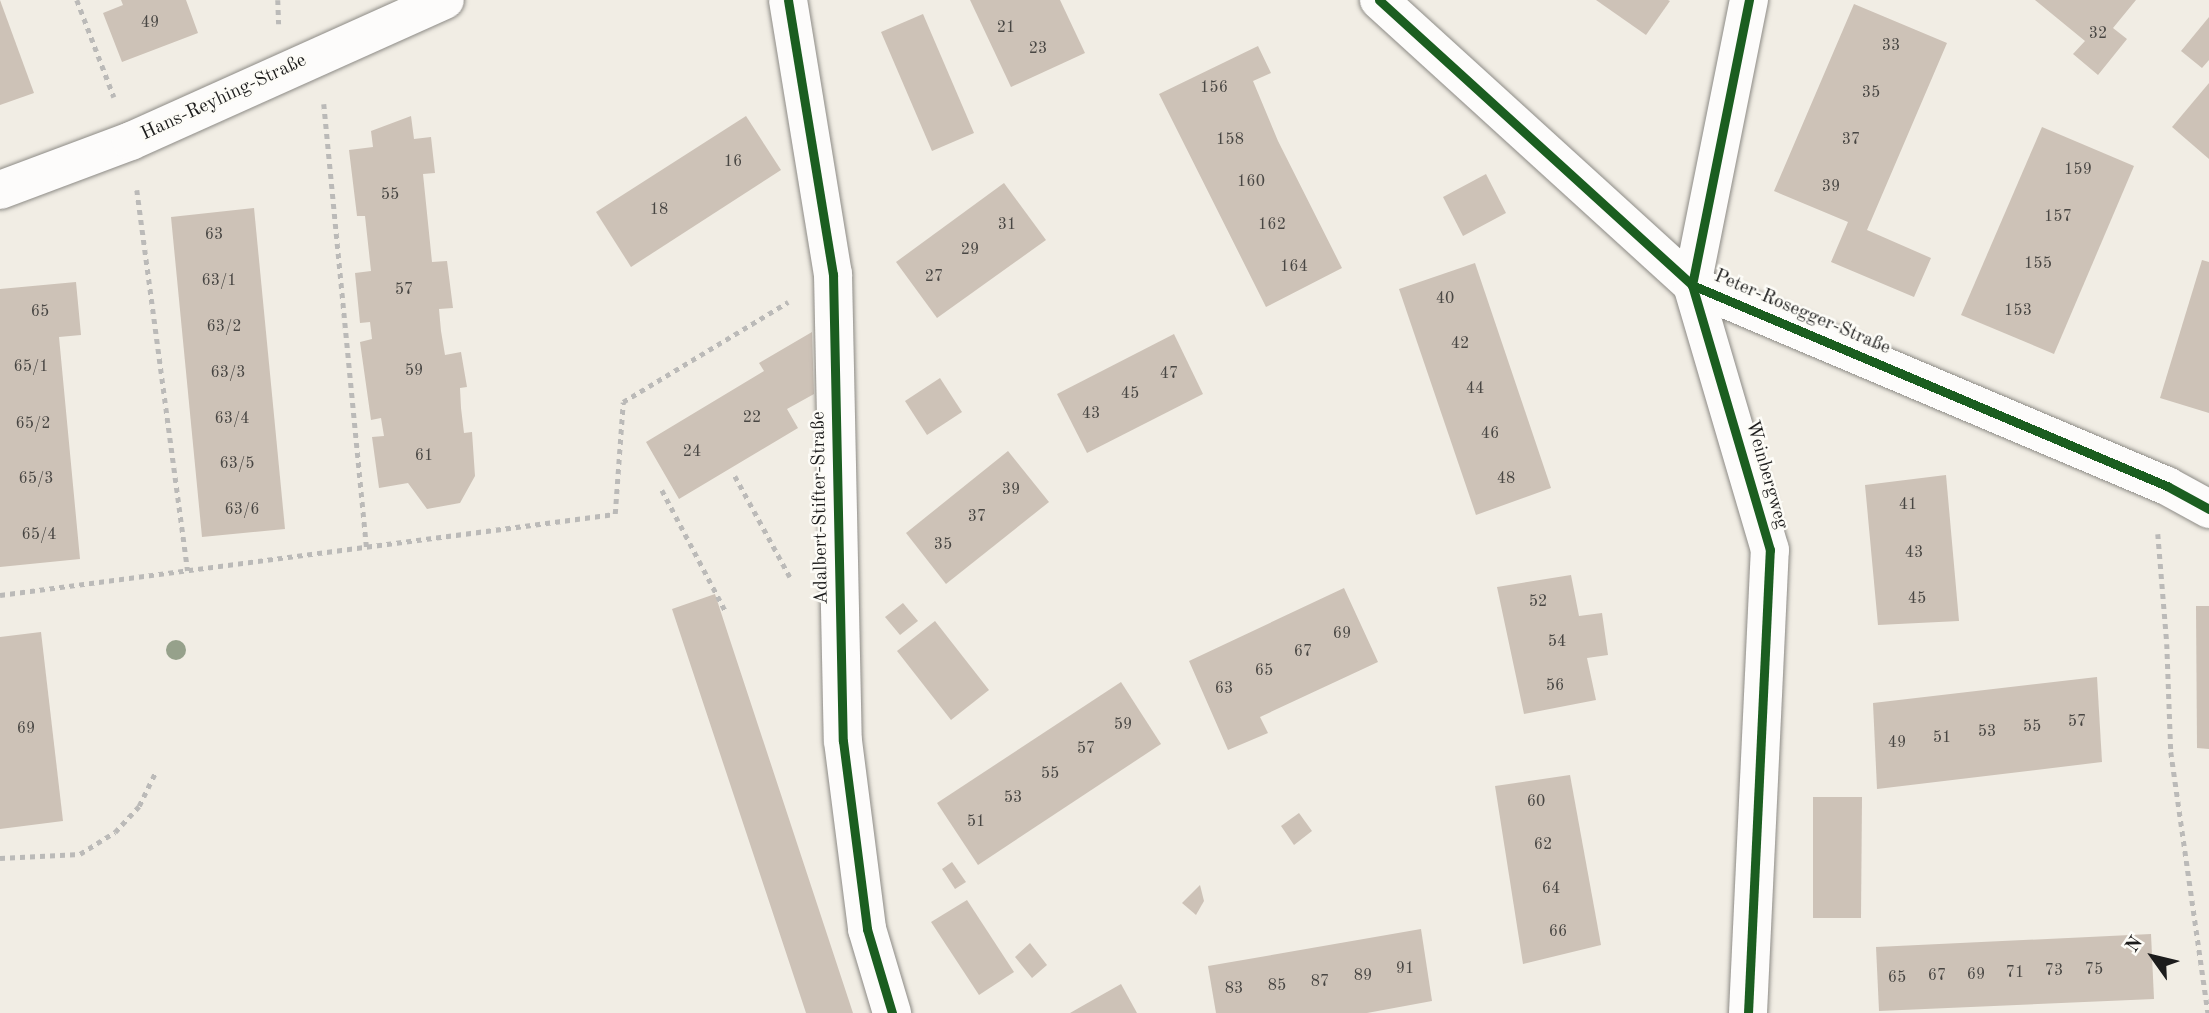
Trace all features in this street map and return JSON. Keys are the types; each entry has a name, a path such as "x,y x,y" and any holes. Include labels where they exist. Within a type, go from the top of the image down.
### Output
{"street":[{"name":"Hans-Reyhing-Straße","path":"0,190 131,141 445,0"},
{"name":"Adalbert-Stifter-Straße","path":"788,0 833,274 843,741 867,929 892,1013"},
{"name":"Peter-Rosegger-Straße","path":"1379,0 1692,285 2167,486 2209,509"},
{"name":"Weinbergweg","path":"1748,1013 1770,550 1692,285 1749,0"}],"path":[{"path":"77,0 131,141 188,571"},
{"path":"320,54 367,547"},
{"path":"0,595 615,514 624,402 833,274"},
{"path":"735,477 792,581"},
{"path":"2167,486 2156,517 2167,644 2171,752 2208,1013"},
{"path":"662,490 726,612"},
{"path":"0,858 80,854 115,832 139,806 155,773"}],"building":[{"path":"0,0 34,93 0,105"},
{"path":"121,0 186,0 198,33 122,62 103,13 123,5"},
{"path":"970,0 1060,0 1085,53 1011,87"},
{"path":"1596,0 1668,0 1670,1 1646,35"},
{"path":"2035,0 2136,0 2113,28 2127,39 2098,75 2073,54 2085,41"},
{"path":"1854,4 1947,43 1867,230 1931,258 1914,297 1831,262 1848,222 1774,191"},
{"path":"923,14 974,133 932,151 881,32"},
{"path":"2209,17 2209,60 2202,68 2181,51"},
{"path":"1258,46 1271,73 1253,81 1278,141 1342,268 1266,307 1159,94"},
{"path":"2209,83 2209,159 2172,127"},
{"path":"411,116 414,139 431,137 435,173 423,174 432,262 447,261 453,308 439,309 441,331 445,355 461,352 467,387 460,388 461,408 464,433 472,432 475,476 460,503 427,509 408,483 379,488 372,437 384,436 381,418 371,420 360,342 372,339 370,322 360,323 355,273 371,271 365,216 357,216 349,150 373,147 371,131"},
{"path":"746,116 781,170 631,267 596,212"},
{"path":"2042,127 2134,166 2054,354 1961,315"},
{"path":"1486,174 1506,213 1463,236 1443,197"},
{"path":"1004,183 1046,240 937,318 896,262"},
{"path":"254,208 285,529 202,537 171,217"},
{"path":"2202,260 2209,262 2209,413 2160,398"},
{"path":"1475,263 1551,488 1476,515 1399,289"},
{"path":"76,282 81,335 59,337 80,559 0,567 0,289"},
{"path":"812,332 814,394 787,409 798,428 679,499 646,442 764,371 759,363"},
{"path":"1174,334 1203,394 1087,453 1057,394"},
{"path":"940,378 962,412 927,435 905,401"},
{"path":"1008,451 1049,502 946,584 906,533"},
{"path":"1946,475 1959,621 1878,625 1865,485"},
{"path":"1571,575 1579,616 1602,613 1608,655 1587,658 1596,700 1524,714 1497,587"},
{"path":"1344,588 1378,662 1260,717 1268,733 1228,750 1189,661"},
{"path":"715,594 853,1013 806,1013 672,609"},
{"path":"903,603 918,621 900,635 885,617"},
{"path":"2196,606 2209,606 2209,749 2197,748"},
{"path":"935,621 989,690 951,720 897,651"},
{"path":"41,632 63,821 0,829 0,637"},
{"path":"2097,677 2102,762 1877,789 1873,703"},
{"path":"1121,682 1161,744 978,865 937,803"},
{"path":"1570,775 1601,945 1523,964 1495,786"},
{"path":"1813,797 1862,797 1861,918 1813,918"},
{"path":"1299,813 1312,831 1294,845 1281,826"},
{"path":"952,862 966,882 955,889 942,869"},
{"path":"1200,885 1204,901 1196,915 1182,903"},
{"path":"967,900 1014,972 979,995 931,922"},
{"path":"1421,929 1432,1001 1367,1013 1216,1013 1208,966"},
{"path":"2151,934 2154,999 1879,1011 1876,947"},
{"path":"1030,943 1047,965 1032,978 1015,957"},
{"path":"1121,984 1137,1013 1070,1013 1084,1005"}],"cycle path":[{"path":"788,0 833,274 843,741 867,929 892,1013"},
{"path":"1379,0 1692,285 2167,486 2209,509"},
{"path":"1748,1013 1770,550 1692,285 1749,0"}]}
